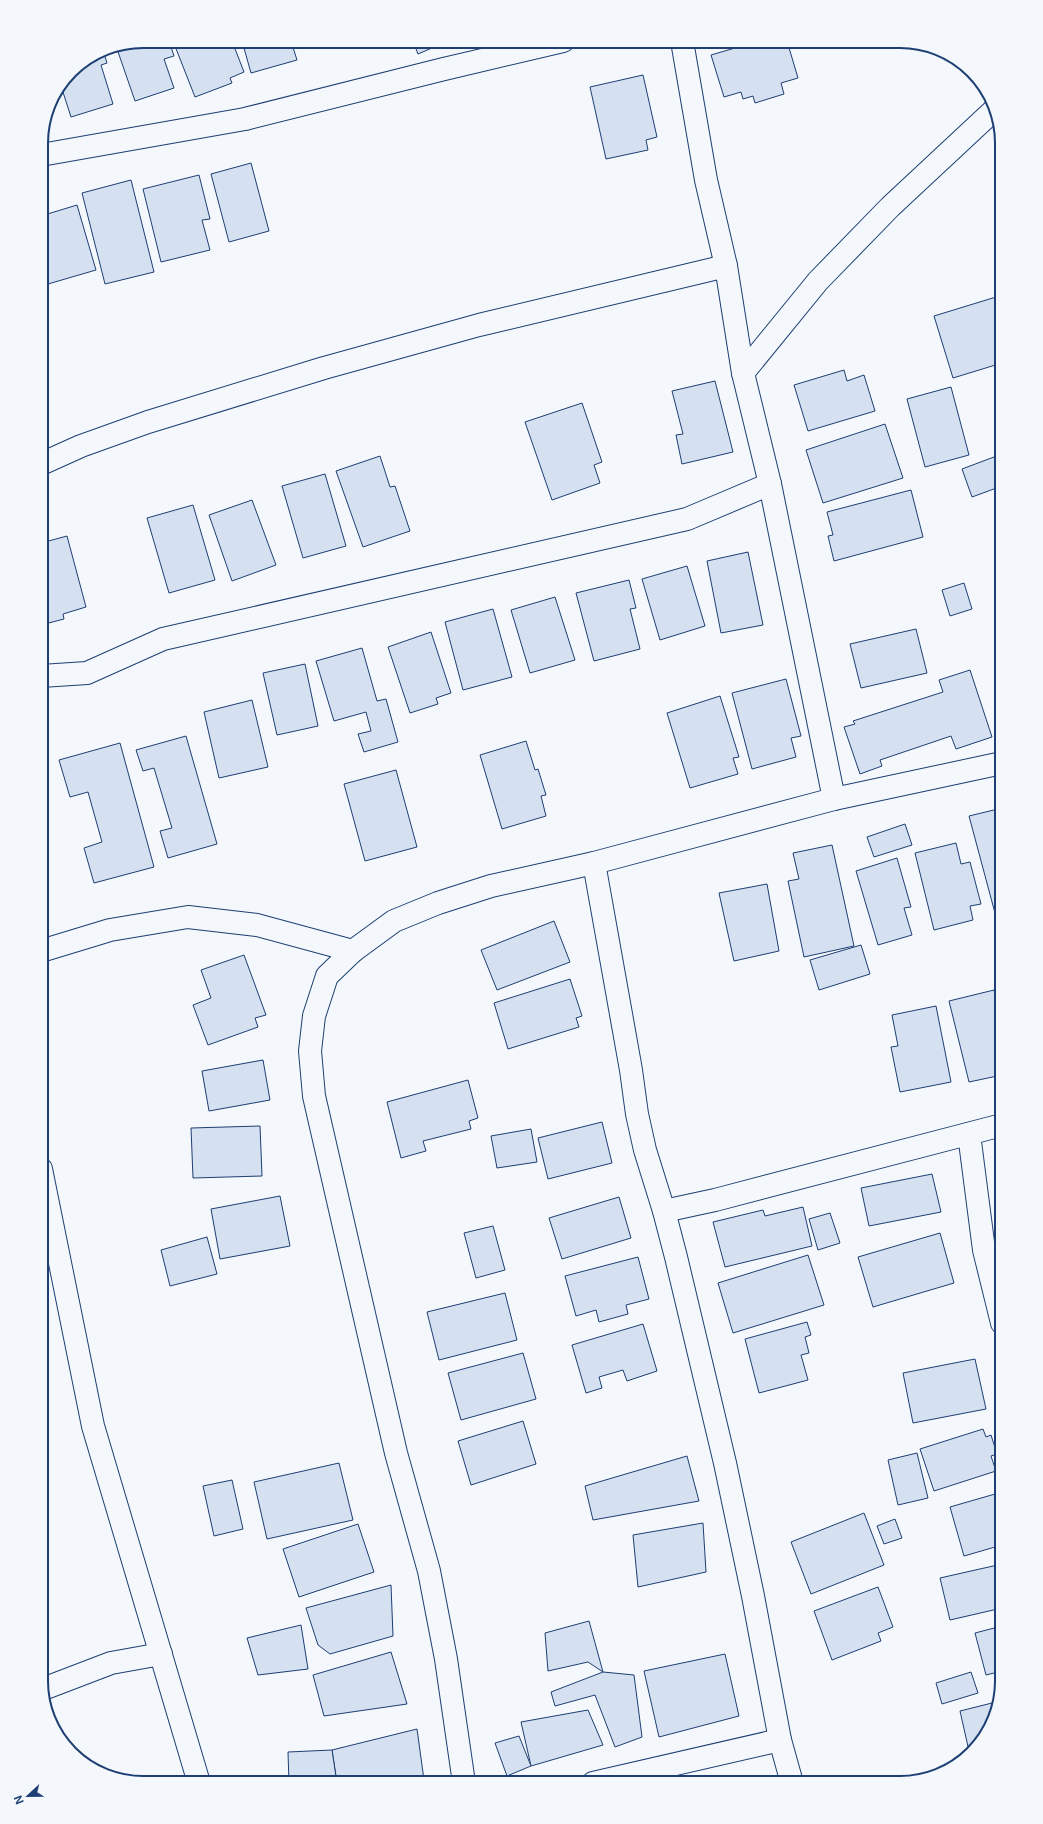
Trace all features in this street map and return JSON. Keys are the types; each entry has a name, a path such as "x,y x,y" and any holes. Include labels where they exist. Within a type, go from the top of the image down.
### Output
{"street":[{"path":"48,154 245,119 533,48"},
{"path":"683,48 706,180 726,266 743,373 770,484 834,799"},
{"path":"743,373 818,281 890,207 990,113"},
{"path":"48,461 81,446 148,422 324,368 479,325 726,266"},
{"path":"48,676 87,673 163,639 687,519 770,484"},
{"path":"463,1776 446,1659 429,1571 396,1453 314,1096 310,1051 314,1016 327,976 353,951 394,921 438,903 491,886 594,863 834,799 995,764"},
{"path":"594,863 644,1150 664,1211 725,1463 753,1596 780,1740 790,1776"},
{"path":"48,949 110,930 188,917 257,925 353,951"},
{"path":"664,1211 722,1198 995,1127"},
{"path":"969,1134 984,1250 995,1295"},
{"path":"48,1204 93,1426 197,1776"},
{"path":"48,1687 111,1663 161,1654"},
{"path":"623,1776 780,1740"}],"building":[{"path":"137,48 171,48 174,56 164,59 174,88 135,101 118,51"},
{"path":"176,48 235,48 244,72 230,78 232,83 195,97"},
{"path":"244,48 293,48 297,60 251,73"},
{"path":"416,48 432,48 418,54"},
{"path":"735,48 789,48 798,78 781,83 784,94 755,103 753,96 743,99 741,92 724,97 711,55"},
{"path":"105,56 107,63 101,65 113,104 71,117 63,92 80,72"},
{"path":"643,75 657,137 646,140 648,150 606,159 590,87"},
{"path":"251,163 269,231 229,242 211,174"},
{"path":"199,175 210,219 202,220 210,250 161,262 143,189"},
{"path":"131,180 154,272 105,284 82,193"},
{"path":"77,205 96,270 48,284 48,214"},
{"path":"995,297 995,365 953,378 934,316"},
{"path":"844,370 847,381 864,375 875,411 808,431 794,385"},
{"path":"715,381 733,452 682,464 676,435 683,434 672,391"},
{"path":"951,387 969,455 925,467 907,399"},
{"path":"582,403 602,462 594,465 600,483 552,500 525,422"},
{"path":"885,424 903,478 823,503 806,450"},
{"path":"380,456 390,487 395,486 410,531 363,547 336,471"},
{"path":"994,457 995,489 972,497 962,469"},
{"path":"325,474 346,546 303,558 282,486"},
{"path":"911,490 923,537 834,561 828,536 833,535 827,512"},
{"path":"252,500 276,565 232,581 209,515"},
{"path":"193,505 215,580 169,593 147,518"},
{"path":"67,536 86,607 63,614 64,619 48,623 48,541"},
{"path":"748,552 763,625 721,633 707,561"},
{"path":"687,566 705,626 660,640 642,579"},
{"path":"629,580 636,608 630,609 640,649 594,661 576,593"},
{"path":"964,583 972,609 950,616 942,590"},
{"path":"555,597 575,660 530,673 511,610"},
{"path":"493,609 512,677 463,690 445,622"},
{"path":"916,629 927,673 861,688 850,644"},
{"path":"431,632 451,693 436,698 438,704 410,713 388,647"},
{"path":"362,648 377,701 386,699 398,742 364,752 358,734 371,731 366,712 334,721 316,661"},
{"path":"305,664 318,726 277,735 263,673"},
{"path":"970,670 992,737 956,749 951,736 880,760 882,766 860,774 844,727 855,724 853,721 943,692 939,680"},
{"path":"786,679 801,736 791,738 796,757 752,769 732,693"},
{"path":"720,696 739,757 733,758 738,774 690,788 667,713"},
{"path":"252,700 268,767 219,778 204,712"},
{"path":"186,736 217,844 168,858 160,831 172,828 154,768 143,771 136,750"},
{"path":"526,741 535,770 538,769 546,795 541,796 546,816 502,829 480,755"},
{"path":"120,743 154,867 94,883 84,848 102,842 88,792 70,797 59,760"},
{"path":"396,770 417,847 365,861 344,784"},
{"path":"995,810 995,913 969,816"},
{"path":"905,824 912,845 874,857 867,837"},
{"path":"956,843 961,864 970,862 981,904 970,906 973,920 934,930 915,853"},
{"path":"832,845 854,946 804,957 788,881 799,879 793,853"},
{"path":"897,858 911,907 904,908 912,935 878,945 856,871"},
{"path":"767,884 779,951 734,961 719,893"},
{"path":"554,921 570,962 497,990 481,950"},
{"path":"861,945 870,974 819,990 810,960"},
{"path":"244,955 266,1015 255,1018 258,1027 208,1045 193,1005 211,998 201,970"},
{"path":"570,979 582,1016 576,1018 579,1027 508,1049 494,1003"},
{"path":"994,990 995,1076 969,1082 949,1001"},
{"path":"936,1006 951,1082 900,1092 891,1047 898,1046 892,1015"},
{"path":"263,1060 270,1100 209,1111 202,1071"},
{"path":"468,1080 478,1118 469,1121 471,1129 423,1141 426,1151 401,1158 387,1102"},
{"path":"602,1122 612,1163 548,1179 538,1138"},
{"path":"260,1126 262,1176 193,1178 191,1128"},
{"path":"531,1129 537,1162 497,1168 491,1136"},
{"path":"932,1174 941,1212 869,1226 861,1188"},
{"path":"280,1196 290,1246 220,1259 211,1209"},
{"path":"619,1197 631,1238 562,1259 549,1218"},
{"path":"803,1207 812,1246 725,1267 713,1222 763,1210 765,1216"},
{"path":"830,1213 840,1243 818,1250 809,1219"},
{"path":"493,1226 505,1270 476,1278 464,1233"},
{"path":"940,1233 954,1283 873,1307 858,1257"},
{"path":"207,1237 217,1274 170,1286 161,1250"},
{"path":"808,1255 824,1305 733,1333 718,1283"},
{"path":"638,1257 649,1299 626,1305 628,1314 599,1322 596,1310 576,1316 565,1276"},
{"path":"505,1293 517,1340 439,1360 427,1312"},
{"path":"807,1322 811,1335 805,1337 809,1353 801,1355 808,1380 759,1393 745,1339"},
{"path":"643,1324 657,1371 627,1381 623,1370 599,1377 602,1388 586,1393 572,1345"},
{"path":"523,1353 536,1399 461,1420 448,1373"},
{"path":"975,1359 986,1409 913,1423 903,1373"},
{"path":"523,1421 536,1464 471,1485 458,1441"},
{"path":"983,1429 986,1437 991,1435 995,1448 995,1455 991,1456 995,1471 934,1491 920,1449"},
{"path":"917,1453 928,1498 898,1505 888,1460"},
{"path":"687,1456 699,1501 593,1520 585,1486"},
{"path":"339,1463 353,1520 267,1539 254,1482"},
{"path":"232,1480 243,1529 214,1536 203,1486"},
{"path":"995,1494 995,1547 964,1556 950,1507"},
{"path":"864,1513 884,1565 811,1594 791,1542"},
{"path":"895,1519 902,1538 884,1544 877,1526"},
{"path":"703,1523 706,1572 638,1587 633,1535"},
{"path":"358,1524 374,1572 299,1597 283,1549"},
{"path":"995,1566 995,1610 950,1620 940,1578"},
{"path":"391,1585 393,1636 330,1654 318,1645 306,1608"},
{"path":"878,1587 893,1627 878,1633 881,1641 832,1660 814,1611"},
{"path":"589,1621 603,1672 588,1662 548,1671 545,1633"},
{"path":"301,1625 308,1669 258,1675 247,1638"},
{"path":"995,1628 995,1673 986,1675 975,1633"},
{"path":"391,1652 407,1704 324,1716 313,1675"},
{"path":"725,1654 739,1716 659,1737 644,1671"},
{"path":"603,1672 634,1675 642,1737 615,1747 595,1695 555,1706 551,1692"},
{"path":"971,1672 978,1693 942,1704 936,1683"},
{"path":"993,1703 988,1718 982,1729 968,1747 960,1711"},
{"path":"588,1710 603,1745 531,1766 521,1722"},
{"path":"417,1729 423,1776 336,1776 332,1750"},
{"path":"519,1736 531,1766 507,1776 495,1743"},
{"path":"332,1750 336,1776 289,1776 288,1752"}]}
